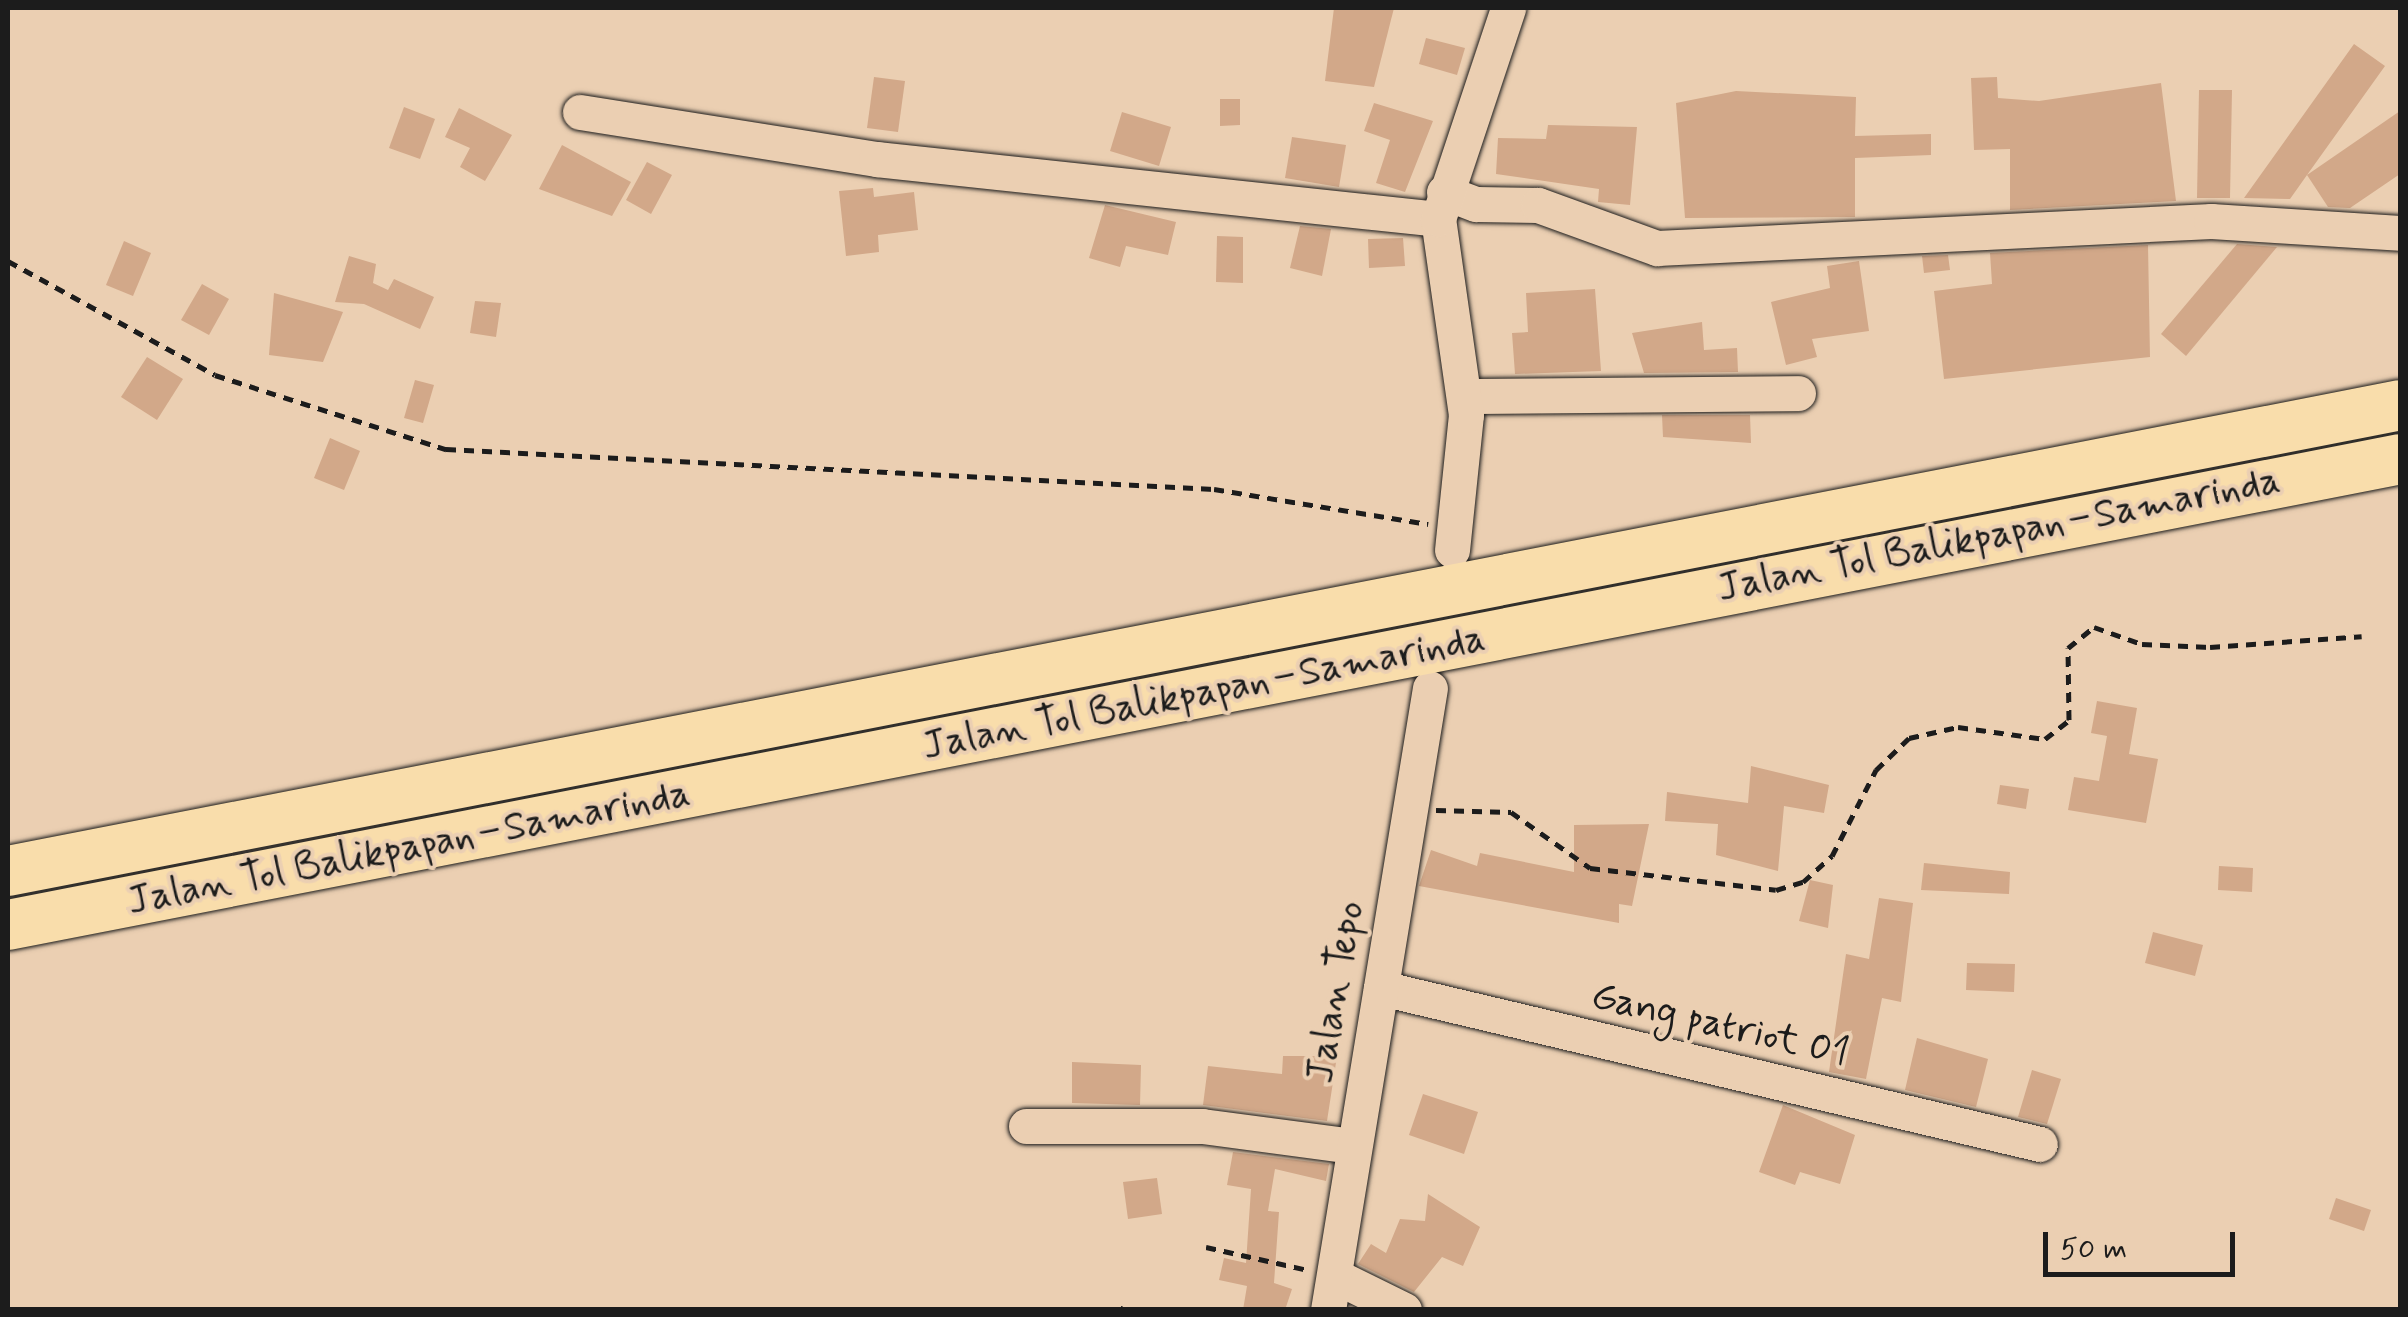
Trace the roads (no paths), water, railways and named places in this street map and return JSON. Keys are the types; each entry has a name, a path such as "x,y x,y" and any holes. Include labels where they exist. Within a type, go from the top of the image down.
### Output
{"highway":[{"name":"Jalan Tol Balikpapan–Samarinda","path":"8,871 2400,405"},
{"name":"Jalan Tol Balikpapan–Samarinda","path":"8,925 2400,459"}],"street":[{"path":"1452,540 1465,396 1441,206 1508,8"},
{"path":"580,112 1020,174 1441,206 1538,205 1657,248 2211,221 2400,234"},
{"path":"1465,396 1798,393"},
{"name":"Jalan Tepo","path":"1332,1292 1352,1146 1430,688"},
{"name":"Gang patriot 01","path":"1381,988 2040,1144"},
{"path":"1026,1126 1202,1126 1352,1146"},
{"path":"1332,1292 1404,1310"}]}
